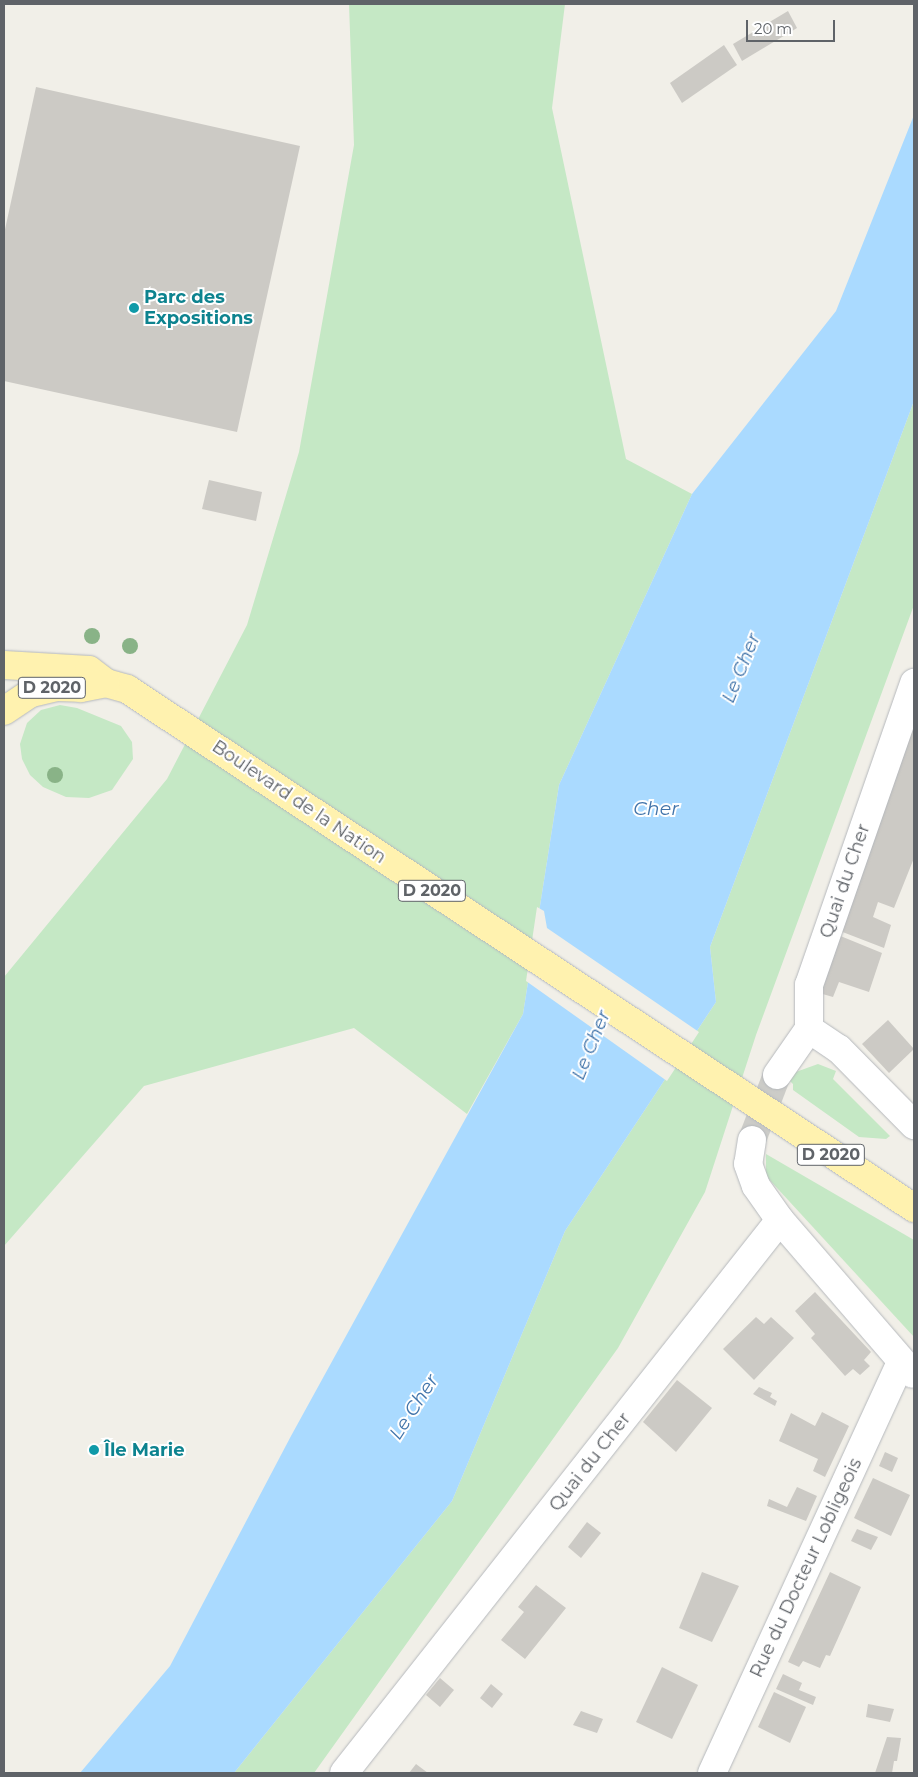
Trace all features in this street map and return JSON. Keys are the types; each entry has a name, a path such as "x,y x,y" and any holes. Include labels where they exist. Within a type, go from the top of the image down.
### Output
{"main road":[{"name":"D 2020","path":"4,665 88,670 110,684"},
{"name":"D 2020","path":"4,711 31,694 57,687 81,688 110,684"},
{"name":"Boulevard de la Nation","path":"110,684 155,707 748,1101 914,1208"}],"street":[{"name":"Quai du Cher","path":"809,1029 809,985 914,683"},
{"path":"777,1075 809,1029 839,1049 914,1125"},
{"path":"752,1140 748,1164 750,1174 780,1220 908,1369"},
{"name":"Quai du Cher","path":"344,1773 780,1220"},
{"name":"Rue du Docteur Lobligeois","path":"712,1773 908,1369"}],"green space":[{"path":"349,4 565,4 552,108 626,459 692,494 559,785 523,1014 467,1114 354,1028 144,1086 4,1246 4,977 167,779 247,625 299,452 354,145"},
{"path":"914,401 914,605 756,1035 705,1192 618,1348 314,1773 234,1773 452,1501 565,1231 716,1002 710,947"},
{"path":"60,705 77,708 121,726 132,742 133,759 112,790 89,798 66,797 43,787 30,775 22,759 20,744 27,723 41,710"},
{"path":"818,1064 836,1071 833,1079 890,1136 886,1139 859,1137 793,1090 793,1084 788,1079 793,1073"},
{"path":"766,1154 914,1240 914,1337 766,1176"}],"water":[{"name":"Cher","path":"914,115 914,401 710,947 716,1002 565,1231 452,1501 234,1773 80,1773 170,1666 291,1436 523,1014 559,785 692,494 836,311"}],"pier":[{"path":"537,907 544,911 547,928 699,1032 667,1081 526,981"}],"building":[{"path":"788,11 797,28 742,61 733,44"},
{"path":"724,45 737,65 682,103 670,83"},
{"name":"Parc des Expositions","path":"36,87 300,146 237,432 4,381 4,234"},
{"path":"209,480 262,492 256,521 202,509"},
{"path":"914,720 914,858 894,908 878,902 873,917 891,925 884,948 840,931"},
{"path":"838,935 882,953 869,992 839,982 833,997 819,993"},
{"path":"888,1020 914,1049 889,1073 862,1044"},
{"path":"815,1292 871,1352 864,1360 870,1366 860,1375 853,1369 845,1376 811,1338 815,1334 795,1311"},
{"path":"756,1317 764,1324 771,1317 794,1338 754,1380 723,1349"},
{"path":"677,1380 712,1408 676,1452 643,1422"},
{"path":"759,1387 772,1393 770,1397 777,1401 775,1406 753,1394"},
{"path":"822,1412 849,1426 825,1477 813,1471 818,1459 779,1441 791,1413 815,1426"},
{"path":"885,1452 898,1458 892,1472 879,1466"},
{"path":"873,1478 910,1495 891,1536 854,1518"},
{"path":"797,1487 817,1496 806,1521 767,1506 769,1499 787,1507"},
{"path":"587,1522 601,1533 581,1558 568,1547"},
{"path":"857,1529 878,1537 871,1550 851,1541"},
{"path":"702,1572 739,1586 712,1642 679,1628"},
{"path":"830,1572 861,1587 830,1656 826,1655 820,1668 803,1661 799,1667 788,1662"},
{"path":"536,1585 566,1608 525,1659 501,1640 524,1612 518,1607"},
{"path":"662,1667 698,1685 672,1739 636,1722"},
{"path":"783,1674 802,1683 799,1690 816,1697 813,1705 776,1689"},
{"path":"440,1678 454,1690 440,1707 426,1695"},
{"path":"491,1684 503,1694 492,1708 480,1698"},
{"path":"774,1692 806,1707 790,1743 758,1727"},
{"path":"868,1704 894,1709 890,1722 866,1717"},
{"path":"581,1711 603,1719 597,1733 573,1725"},
{"path":"887,1737 901,1738 897,1761 894,1761 892,1773 875,1773"},
{"path":"416,1764 428,1773 409,1773"}],"tunnel":[{"path":"752,1140 777,1075"}],"place":[{"name":"Parc des Expositions","path":"134,308"},
{"name":"Île Marie","path":"94,1450"}],"water label":[{"name":"Le Cher","path":"741,668"},
{"name":"Le Cher","path":"591,1045"},
{"name":"Le Cher","path":"414,1407"}]}
